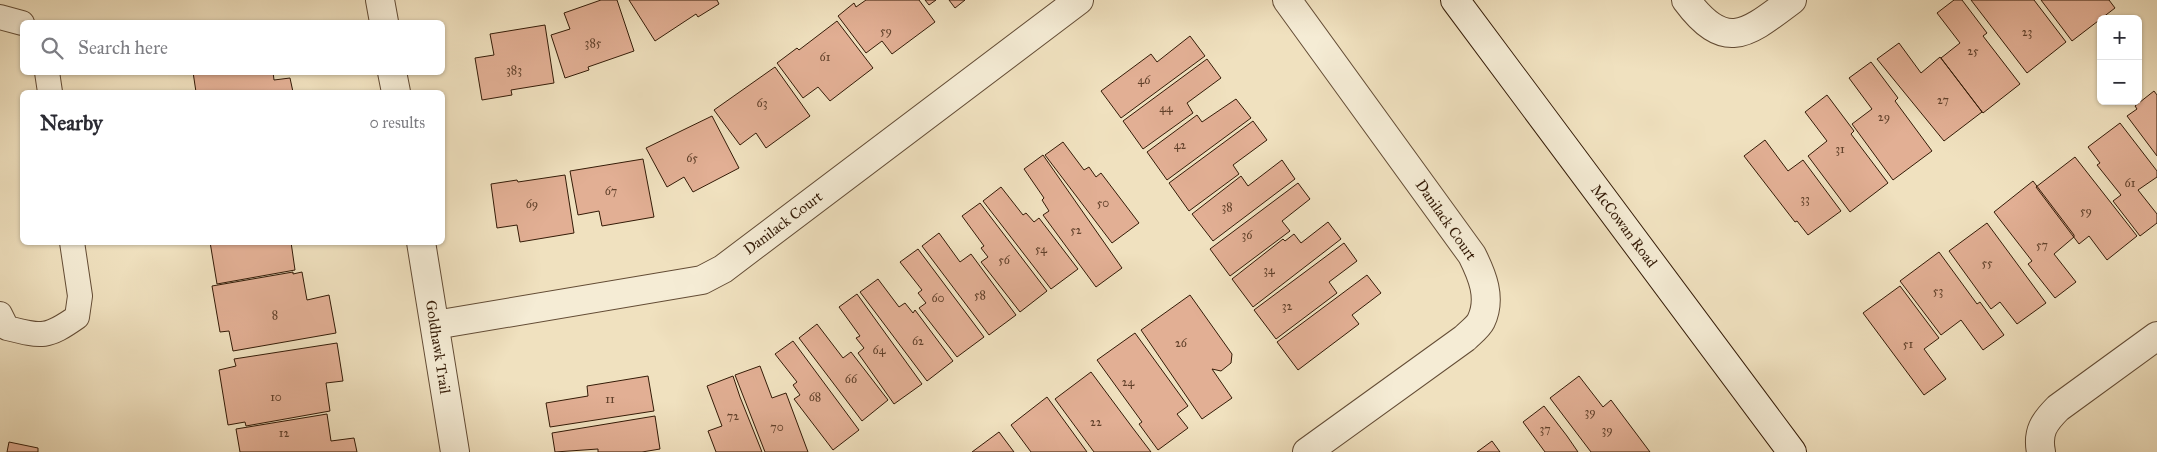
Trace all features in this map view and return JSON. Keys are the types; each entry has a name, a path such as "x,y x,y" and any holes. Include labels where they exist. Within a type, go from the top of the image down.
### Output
{"street":[{"path":"380,0 384,20"},
{"name":"Danilack Court","path":"435,325 702,280 724,269 1079,0"},
{"name":"Danilack Court","path":"1287,0 1472,255 1483,277 1486,300 1481,322 1464,338 1307,452"},
{"name":"McCowan Road","path":"1456,0 1792,452"},
{"path":"1686,0 1707,25 1723,33 1736,34 1761,24 1792,0"},
{"path":"393,75 396,90"},
{"name":"Goldhawk Trail","path":"422,245 455,452"},
{"path":"2041,452 2038,437 2044,423 2058,408 2157,336"}],"lane":[{"path":"0,17 20,22"},
{"path":"47,75 50,90"},
{"path":"0,314 7,328 33,335 54,333 77,317 80,296 72,245"}],"building":[{"path":"601,0 617,0 634,51 588,67 589,70 565,78 551,35 570,29 564,13"},
{"path":"629,0 717,0 719,4 698,17 696,14 655,41"},
{"path":"866,0 919,0 935,22 892,54 882,41 866,53 838,16 854,3 856,7"},
{"path":"925,0 936,0 929,5"},
{"path":"949,0 965,0 955,8"},
{"path":"1954,0 1962,0 1987,33 1983,36 2020,84 1983,113 1941,58 1960,43 1937,13"},
{"path":"1971,0 2034,0 2066,42 2027,73"},
{"path":"2041,0 2109,0 2115,8 2106,15 2097,15 2097,22 2072,41"},
{"path":"837,21 873,68 830,101 818,87 803,98 777,63 797,48 799,50"},
{"path":"545,25 554,83 511,90 512,95 482,100 475,58 494,55 490,34"},
{"path":"1190,36 1205,56 1121,118 1101,91 1151,54 1157,62"},
{"path":"1899,43 1921,73 1940,57 1982,112 1944,141 1877,59"},
{"path":"1207,59 1221,78 1187,103 1193,113 1143,149 1123,121"},
{"path":"1871,62 1898,98 1895,101 1932,151 1893,180 1852,124 1872,109 1849,78"},
{"path":"775,67 810,116 766,148 756,133 740,145 714,110"},
{"path":"193,75 273,75 274,80 290,78 293,90 196,90"},
{"path":"2154,91 2157,95 2157,156 2127,116 2137,109 2136,105 2142,105 2142,100"},
{"path":"1827,95 1854,131 1851,134 1888,183 1850,212 1808,156 1827,141 1805,112"},
{"path":"1236,99 1251,118 1167,180 1147,152 1197,115 1202,122"},
{"path":"712,116 739,168 693,192 684,177 667,187 646,148"},
{"path":"1253,121 1267,140 1233,165 1239,174 1189,211 1169,183"},
{"path":"2120,123 2157,171 2157,177 2138,190 2157,214 2157,223 2140,236 2113,201 2121,195 2097,165 2100,163 2088,147"},
{"path":"1765,140 1788,171 1803,160 1841,211 1808,235 1797,221 1795,222 1744,156"},
{"path":"1063,142 1084,170 1089,167 1096,177 1101,173 1139,223 1112,243 1045,155"},
{"path":"1043,155 1122,268 1096,287 1043,215 1049,211 1042,200 1044,198 1024,169"},
{"path":"2075,157 2137,236 2107,260 2089,236 2079,244 2036,187"},
{"path":"643,159 654,217 602,226 599,211 578,215 570,171"},
{"path":"1282,160 1295,179 1213,241 1192,214 1241,176 1248,186"},
{"path":"565,175 574,233 520,242 517,225 497,228 491,184"},
{"path":"2033,181 2074,235 2054,254 2076,282 2055,298 2028,264 2032,261 1994,212"},
{"path":"1298,183 1310,199 1282,221 1290,231 1230,276 1210,249"},
{"path":"1001,187 1023,215 1026,213 1034,222 1039,218 1078,269 1051,289 983,201"},
{"path":"980,203 1047,291 1020,312 981,262 988,257 981,248 984,246 962,216"},
{"path":"1328,222 1341,239 1253,307 1232,279 1283,239 1285,241 1294,234 1301,243"},
{"path":"1987,223 2046,303 2017,324 2000,302 1991,309 1949,251"},
{"path":"939,233 960,262 971,254 1016,315 989,335 922,246"},
{"path":"1344,243 1357,261 1329,282 1337,293 1276,339 1254,310"},
{"path":"210,245 291,245 295,270 217,284"},
{"path":"918,249 984,337 957,357 919,308 926,303 918,293 922,290 900,262"},
{"path":"1939,252 1977,304 1980,302 2004,335 1983,350 1961,320 1941,335 1900,281"},
{"path":"293,272 293,274 302,272 307,300 329,295 336,333 233,351 229,331 220,332 212,286"},
{"path":"1367,275 1381,293 1352,315 1359,324 1298,370 1277,342"},
{"path":"878,279 899,307 905,303 913,313 915,310 953,361 927,381 860,292"},
{"path":"1900,286 1939,338 1924,349 1946,379 1924,395 1863,313"},
{"path":"857,294 922,384 894,404 858,353 864,348 856,338 860,336 839,307"},
{"path":"1190,295 1232,354 1231,363 1221,371 1212,369 1232,398 1202,419 1141,330"},
{"path":"817,324 843,358 851,352 888,400 862,421 799,338"},
{"path":"1135,333 1188,406 1177,414 1188,428 1158,450 1139,424 1142,422 1097,360"},
{"path":"793,341 859,430 833,450 794,399 800,395 793,385 797,382 775,354"},
{"path":"337,343 343,381 326,383 330,411 246,426 245,422 228,425 219,370 236,366 234,359"},
{"path":"760,366 772,398 786,393 808,452 765,452 735,375"},
{"path":"1091,372 1151,452 1094,452 1055,399"},
{"path":"648,376 654,411 550,427 546,403 588,396 587,386"},
{"path":"733,376 762,452 716,452 708,431 722,426 707,386"},
{"path":"1579,376 1603,407 1611,400 1650,452 1591,452 1550,398"},
{"path":"1047,397 1087,452 1031,452 1011,425"},
{"path":"1544,406 1578,452 1545,452 1523,422"},
{"path":"327,414 331,441 354,438 357,452 240,452 236,429"},
{"path":"655,416 660,449 642,452 598,452 598,449 555,452 552,433"},
{"path":"999,432 1014,452 972,452"},
{"path":"1492,441 1500,452 1477,452"},
{"path":"9,442 38,448 38,452 7,452"}]}
